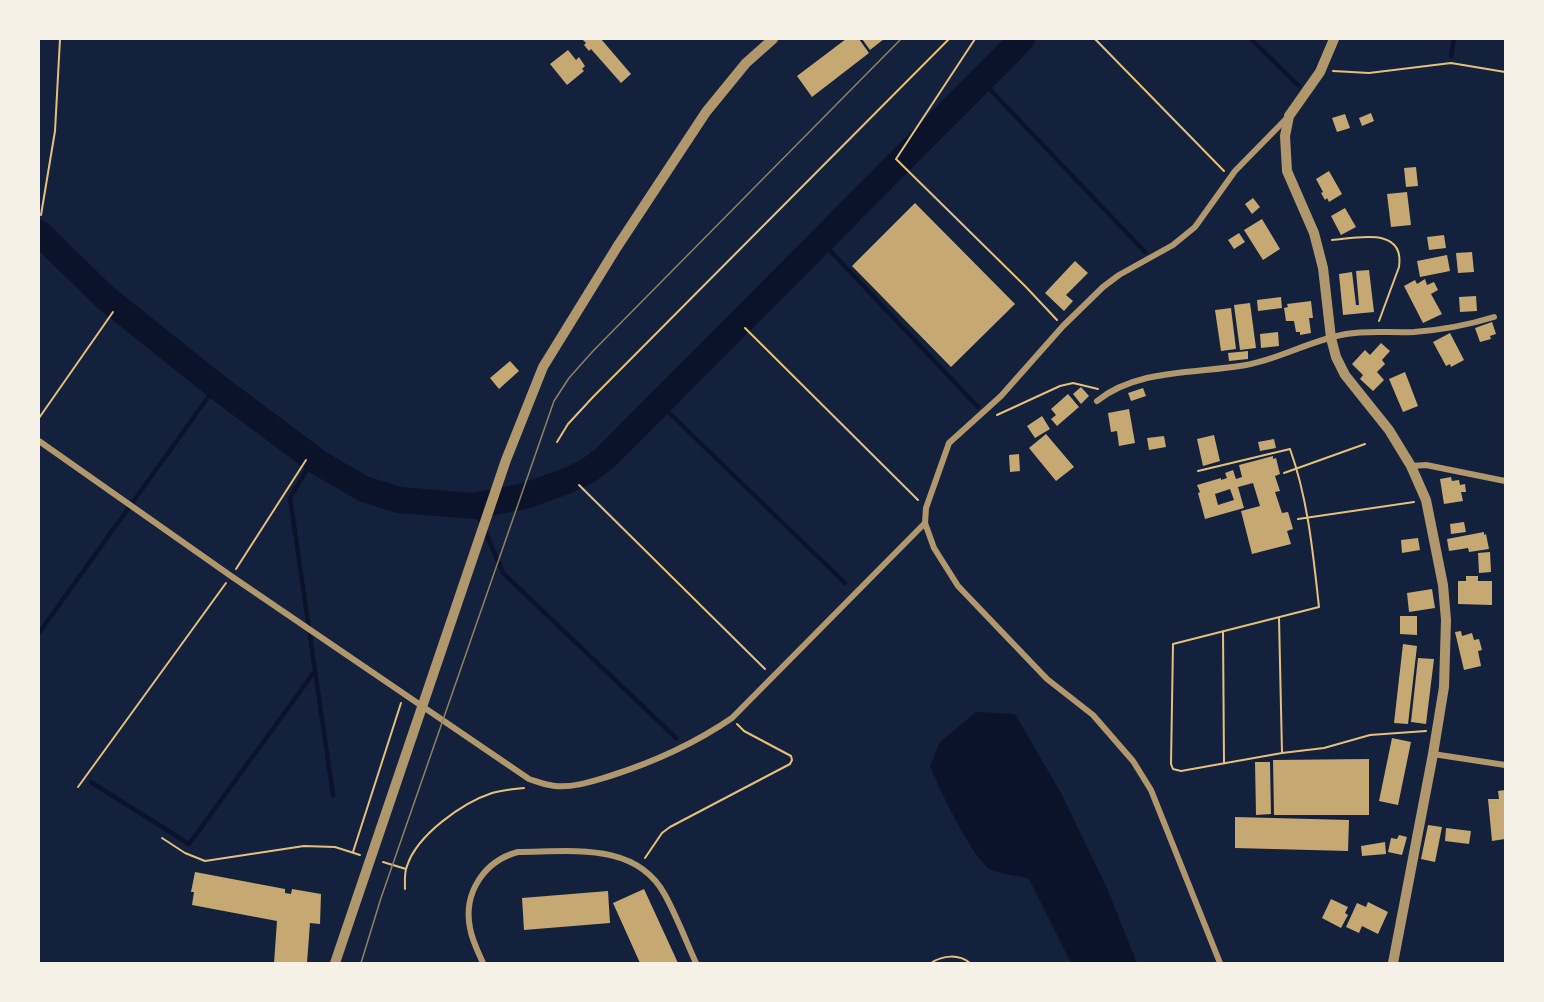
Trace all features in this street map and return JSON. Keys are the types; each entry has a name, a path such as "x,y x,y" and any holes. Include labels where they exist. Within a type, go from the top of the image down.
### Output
{"street":[{"path":"335,963 506,460 543,368 617,247 706,112 746,63 773,39"},
{"path":"1220,963 1150,790 1133,761 1093,715 1047,679 958,586 934,548 925,523 926,508 949,443 1001,396 1063,326 1103,287 1119,275 1134,269 1184,237 1195,227 1230,178 1289,116 1322,68 1334,39"},
{"path":"1289,116 1285,136 1287,171 1314,232 1323,268 1331,338 1336,357 1345,375 1389,430 1411,466 1426,500 1443,585 1446,620 1444,687 1393,963"},
{"path":"1097,401 1108,392 1138,380 1196,370 1247,365 1346,334 1414,332 1455,327 1494,317"},
{"path":"39,441 231,576 529,779 558,787 579,784 645,764 674,752 732,718 925,523"},
{"path":"1411,466 1425,465 1505,481"},
{"path":"1433,754 1505,765"},
{"path":"483,963 470,930 469,908 475,886 490,866 518,852 589,851 620,857 641,869 654,880 665,895 696,963"}],"path":[{"path":"41,215 55,131 60,39"},
{"path":"557,441 568,424 593,397 949,39"},
{"path":"975,39 896,159 1063,326"},
{"path":"1095,39 1230,178"},
{"path":"1322,68 1346,73 1369,73 1451,63 1505,72"},
{"path":"1332,240 1377,236 1387,238 1396,248 1400,260 1399,267 1375,332"},
{"path":"39,418 113,312"},
{"path":"746,328 926,508"},
{"path":"977,417 990,418 1060,386 1073,383 1108,392"},
{"path":"1284,473 1365,444"},
{"path":"1198,471 1290,448 1308,518 1319,607 1173,644 1171,764 1173,769 1181,771 1324,747 1370,735 1437,730"},
{"path":"78,787 231,576 306,460"},
{"path":"579,485 772,676"},
{"path":"1298,519 1426,500"},
{"path":"1279,617 1282,753"},
{"path":"1223,631 1224,763"},
{"path":"353,853 404,695"},
{"path":"644,860 670,827 790,764 791,756 744,731 732,718"},
{"path":"405,889 409,860 425,838 456,810 492,793 542,784"},
{"path":"162,838 185,854 205,861 304,846 335,848 363,856"},
{"path":"374,859 406,869"},
{"path":"931,963 935,960 959,956 970,963"}],"water":[{"path":"976,712 1015,714 1061,793 1107,888 1137,963 1071,963 1029,879 992,870 976,854 948,806 930,766 940,742"}],"building":[{"path":"582,39 601,39 631,74 621,83 591,49 589,51"},
{"path":"846,39 859,39 869,53 812,97 797,76"},
{"path":"862,39 884,39 870,50"},
{"path":"568,50 576,60 579,57 585,66 582,69 584,71 567,85 550,64"},
{"path":"1371,113 1374,121 1362,126 1359,118"},
{"path":"1345,114 1350,128 1337,132 1332,118"},
{"path":"1416,167 1418,186 1406,187 1404,168"},
{"path":"1329,171 1342,194 1329,202 1321,193 1323,192 1316,179"},
{"path":"1407,192 1411,225 1391,227 1387,194"},
{"path":"1253,198 1260,207 1252,214 1245,204"},
{"path":"915,203 1015,304 951,367 852,266"},
{"path":"1345,208 1356,227 1341,235 1331,216"},
{"path":"1262,219 1280,249 1263,260 1244,230"},
{"path":"1239,233 1245,242 1234,249 1228,240"},
{"path":"1444,235 1446,248 1429,250 1427,237"},
{"path":"1472,252 1474,272 1458,273 1456,253"},
{"path":"1447,255 1450,271 1420,277 1417,261"},
{"path":"1075,261 1088,273 1066,295 1073,301 1064,311 1045,293"},
{"path":"1369,270 1374,312 1343,315 1339,274 1352,272 1356,305 1359,305 1356,271"},
{"path":"1425,279 1427,285 1434,282 1438,290 1431,294 1442,314 1423,323 1404,286 1415,280 1417,284"},
{"path":"1476,296 1477,311 1460,312 1459,297"},
{"path":"1281,297 1282,308 1258,311 1257,300"},
{"path":"1311,301 1313,318 1309,318 1311,333 1300,335 1300,332 1296,332 1294,321 1286,321 1284,308 1288,307 1287,304"},
{"path":"1250,303 1256,348 1240,350 1234,305"},
{"path":"1231,308 1236,349 1221,351 1215,310"},
{"path":"1492,322 1496,334 1490,336 1491,339 1480,342 1475,328"},
{"path":"1278,332 1279,346 1261,348 1260,334"},
{"path":"1450,333 1464,360 1451,367 1450,364 1446,366 1433,342"},
{"path":"1381,343 1390,351 1382,360 1385,364 1377,372 1384,380 1373,391 1360,379 1363,375 1352,364 1365,350 1370,355"},
{"path":"1248,351 1248,359 1229,361 1228,353"},
{"path":"510,361 519,371 499,389 490,378"},
{"path":"1405,372 1418,406 1403,412 1389,379"},
{"path":"1081,387 1089,396 1081,404 1073,394"},
{"path":"1143,388 1146,396 1131,401 1128,393"},
{"path":"1068,394 1079,407 1057,426 1051,419 1056,415 1051,409"},
{"path":"1129,409 1135,443 1119,446 1117,431 1111,432 1108,413"},
{"path":"1042,416 1050,429 1035,438 1027,426"},
{"path":"1046,434 1074,467 1056,481 1029,448"},
{"path":"1214,435 1220,461 1203,466 1197,439"},
{"path":"1164,436 1166,447 1149,450 1147,438"},
{"path":"1274,439 1276,448 1260,451 1258,442"},
{"path":"1019,454 1020,471 1010,472 1009,455"},
{"path":"1273,456 1273,459 1276,458 1280,474 1275,476 1280,491 1275,492 1282,513 1288,512 1293,529 1287,531 1291,544 1252,554 1241,511 1260,506 1253,483 1238,487 1244,508 1205,519 1197,485 1227,478 1225,473 1233,470 1236,479 1242,477 1239,465","holes":["1230,489 1234,500 1218,505 1215,494"]},
{"path":"1451,477 1452,481 1459,480 1460,485 1465,484 1466,492 1461,492 1463,501 1444,504 1440,479"},
{"path":"1464,522 1466,532 1451,534 1450,524"},
{"path":"1484,532 1489,549 1469,552 1468,548 1449,551 1447,539"},
{"path":"1418,538 1420,550 1402,553 1401,540"},
{"path":"1490,552 1491,572 1479,573 1478,553"},
{"path":"1466,576 1478,576 1478,581 1492,581 1492,605 1458,604 1458,581 1466,581"},
{"path":"1432,589 1435,608 1409,612 1407,593"},
{"path":"1400,616 1417,616 1417,635 1400,634"},
{"path":"1461,631 1462,636 1472,633 1474,640 1479,639 1482,650 1478,651 1481,666 1464,670 1455,632"},
{"path":"1403,644 1417,646 1408,724 1394,723"},
{"path":"1418,658 1434,659 1426,724 1411,722"},
{"path":"1392,738 1411,742 1398,805 1379,801"},
{"path":"1369,759 1369,815 1274,815 1273,760"},
{"path":"1255,762 1270,762 1271,814 1256,815"},
{"path":"1505,790 1505,839 1492,841 1488,799 1499,799 1498,791"},
{"path":"1235,817 1349,820 1348,851 1235,848"},
{"path":"1428,825 1442,827 1435,862 1421,859"},
{"path":"1446,828 1471,831 1469,844 1445,841"},
{"path":"1399,835 1407,837 1402,855 1388,852 1391,838 1397,839"},
{"path":"1385,842 1386,854 1362,856 1361,846"},
{"path":"195,872 285,889 285,893 291,894 292,889 321,894 320,924 310,923 307,963 274,963 277,921 192,905 194,892 191,892"},
{"path":"644,889 678,963 640,963 613,903"},
{"path":"608,891 610,923 524,930 522,898"},
{"path":"1331,899 1348,907 1345,913 1348,915 1341,928 1322,918"},
{"path":"1368,902 1388,912 1378,934 1362,926 1359,933 1346,927 1357,903 1366,907"}],"waterway":[{"path":"39,233 106,298 216,386 319,463 364,489 399,500 474,506 525,496 588,471 605,458 1022,39"},
{"path":"1251,39 1299,86"},
{"path":"1451,56 1454,39"},
{"path":"981,80 1145,252"},
{"path":"821,241 978,407"},
{"path":"39,633 216,386"},
{"path":"660,404 845,583"},
{"path":"313,459 290,498 333,795"},
{"path":"474,506 481,523"},
{"path":"485,531 503,573 676,738"},
{"path":"91,782 189,844 315,671"}],"tram line":[{"path":"361,963 381,898 554,401 569,378 593,351 901,39"}]}
